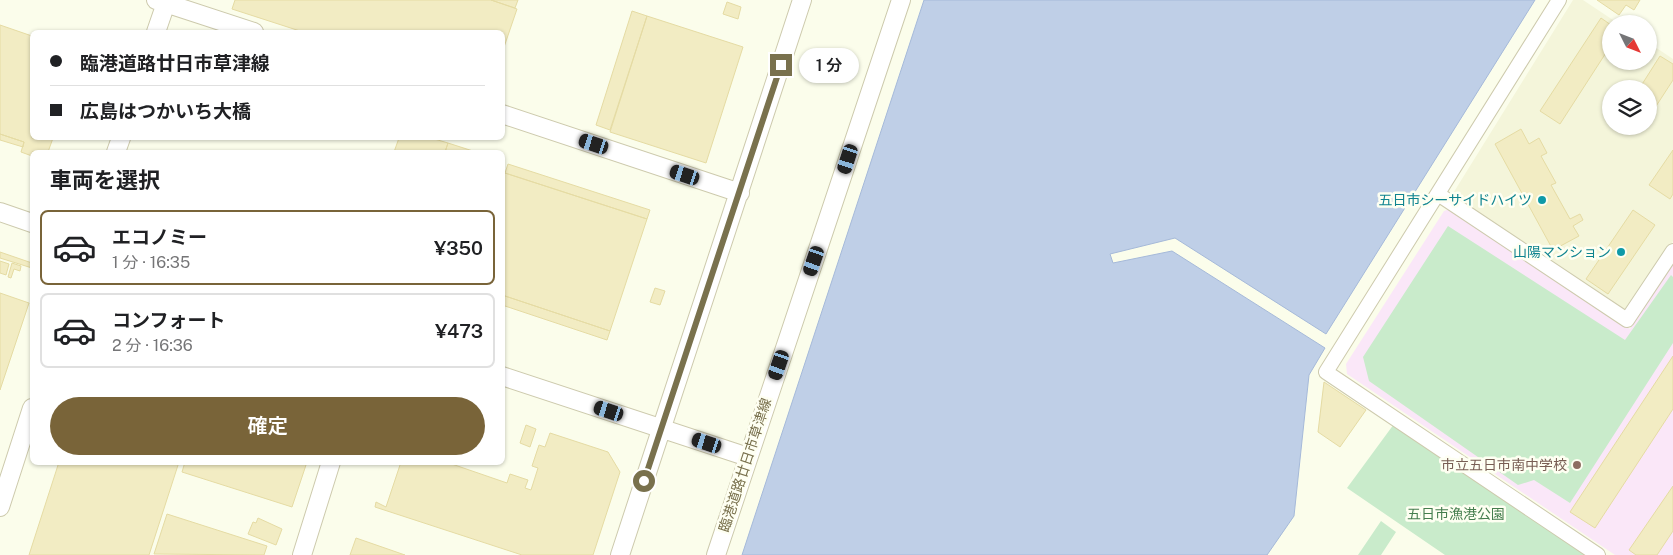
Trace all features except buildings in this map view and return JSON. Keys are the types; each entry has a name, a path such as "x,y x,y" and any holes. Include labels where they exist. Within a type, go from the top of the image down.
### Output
{"street":[{"path":"620,555 802,0"},
{"name":"臨港道路廿日市草津線","path":"716,555 901,0"},
{"path":"1559,0 1326,372 1598,555"},
{"path":"156,30 161,2 248,30"},
{"path":"505,115 740,193"},
{"path":"1438,194 1627,320 1673,251"},
{"path":"0,212 30,222"},
{"path":"505,377 748,457"},
{"path":"0,507 30,414"},
{"path":"302,555 330,465"}],"shaded area":[{"path":"1573,0 1583,0 1606,15 1602,15 1602,70 1658,70 1658,49 1673,59 1673,241 1627,311 1452,195"},
{"name":"市立五日市南中学校","path":"1450,209 1630,329 1673,264 1673,555 1615,555 1347,374 1346,364 1444,211"}],"green space":[{"name":"市立五日市南中学校","path":"1448,226 1625,340 1671,275 1673,277 1673,343 1570,503 1534,480 1518,485 1369,381 1363,357"},
{"name":"五日市漁港公園","path":"1394,424 1587,555 1445,555 1347,488"},
{"path":"1381,521 1396,532 1381,555 1358,555"}],"water":[{"path":"924,0 1535,0 1326,334 1175,238 1110,254 1113,263 1172,251 1325,348 1309,375 1294,516 1267,555 742,555"}],"place":[{"name":"五日市シーサイドハイツ","path":"1542,200"},
{"name":"山陽マンション","path":"1621,252"},
{"name":"市立五日市南中学校","path":"1577,465"}],"route":[{"path":"644,481 781,65"}]}
